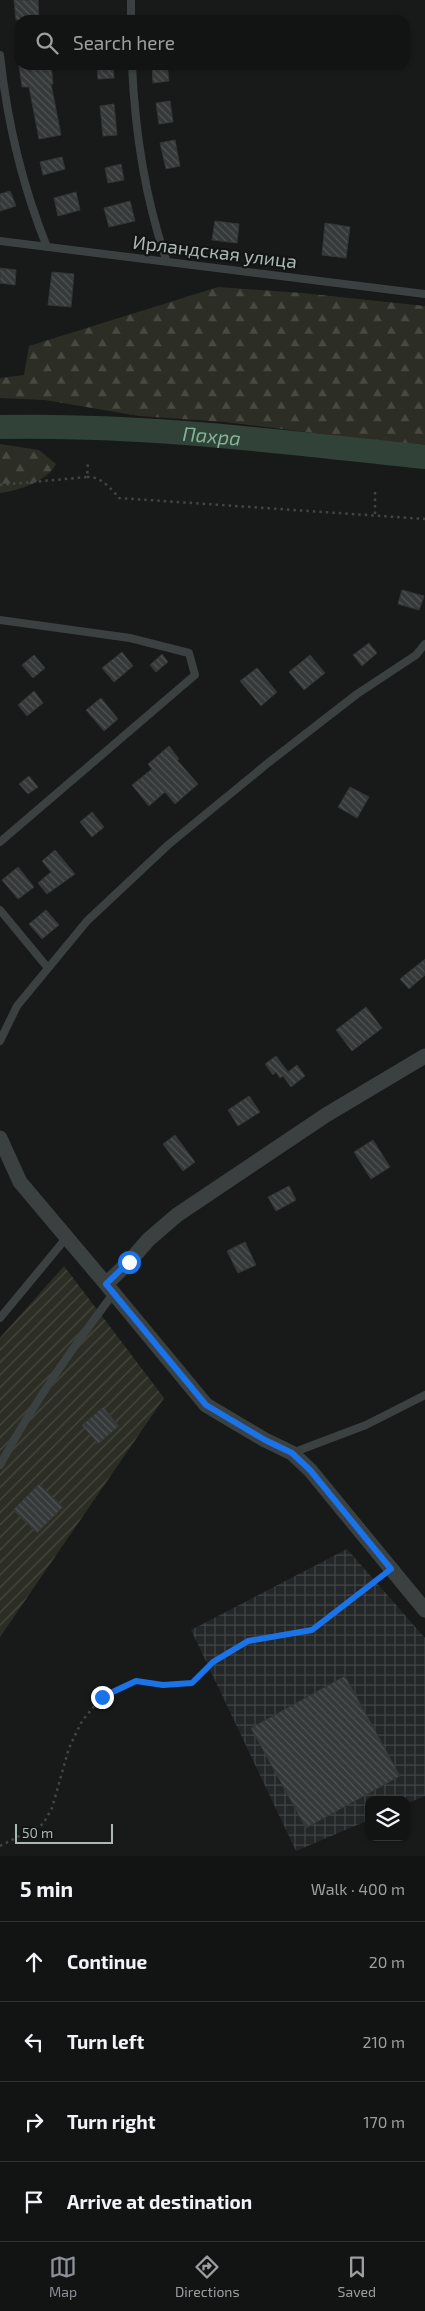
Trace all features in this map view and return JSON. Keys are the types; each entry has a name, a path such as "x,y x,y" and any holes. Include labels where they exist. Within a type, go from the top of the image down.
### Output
{"street":[{"path":"110,1289 129,1262 148,1240 176,1216 326,1115 425,1056"},
{"path":"0,1138 20,1182 206,1405 265,1440 292,1453 310,1470 425,1610"}],"lane":[{"path":"131,0 131,15"},
{"path":"0,55 3,88 17,158 35,219 47,247"},
{"path":"133,70 142,159 156,227 167,262"},
{"name":"Ирландская улица","path":"0,241 425,294"},
{"path":"0,620 130,638 189,652 195,675 0,842"},
{"path":"0,1042 17,1006 87,921 168,845 268,762 357,694 416,655 425,644"},
{"path":"0,910 48,968"},
{"path":"0,1318 67,1237"},
{"path":"0,1465 27,1415 110,1289"},
{"path":"292,1453 366,1425 425,1395"}],"path":[{"path":"87,477 88,462"},
{"path":"0,485 92,477 110,487 119,498 130,500 153,499 208,506 375,514 389,517 425,519"},
{"path":"375,492 375,514"},
{"path":"0,1846 42,1824 52,1808 69,1748 82,1721 102,1697 136,1681 163,1685 192,1683 213,1662 248,1641 312,1630 391,1569"}],"shaded area":[{"path":"347,1549 425,1638 425,1796 410,1802 410,1796 365,1796 365,1822 296,1851 191,1630"}],"green space":[{"path":"218,287 302,293 425,306 425,453 338,436 225,422 139,416 45,400 0,398 0,378 24,375 29,346"},
{"path":"0,444 39,450 56,464 40,480 15,490 0,493"},
{"path":"64,1266 164,1398 0,1637 0,1338"}],"building":[{"path":"14,0 38,0 39,15 16,15"},
{"path":"20,70 52,70 53,84 51,84 61,135 39,139 29,87 22,87"},
{"path":"97,70 113,70 114,78 98,79"},
{"path":"152,70 168,70 169,81 153,83"},
{"path":"170,101 173,122 159,124 156,103"},
{"path":"114,104 117,135 103,136 100,106"},
{"path":"175,140 180,166 166,169 160,143"},
{"path":"62,157 65,169 43,175 40,162"},
{"path":"121,164 124,180 108,183 105,168"},
{"path":"10,191 16,206 0,211 0,194"},
{"path":"76,192 80,210 58,216 54,198"},
{"path":"130,201 135,221 109,227 104,208"},
{"path":"215,221 239,224 237,243 212,240"},
{"path":"325,223 350,227 346,258 322,255"},
{"path":"0,268 16,270 15,285 0,283"},
{"path":"52,272 74,274 71,307 48,305"},
{"path":"402,590 424,596 419,610 398,604"},
{"path":"369,643 377,653 362,666 353,655"},
{"path":"122,652 133,666 114,682 102,668"},
{"path":"162,654 168,662 156,672 150,665"},
{"path":"34,655 45,668 33,678 22,665"},
{"path":"310,655 325,673 304,690 289,672"},
{"path":"257,668 277,692 261,706 240,681"},
{"path":"34,691 43,703 27,716 18,705"},
{"path":"101,698 118,719 104,731 86,710"},
{"path":"169,746 179,759 177,760 198,784 175,804 165,792 149,806 132,785 152,769 148,764"},
{"path":"29,776 38,787 28,794 19,784"},
{"path":"350,787 369,797 357,818 338,807"},
{"path":"92,812 104,827 92,837 80,822"},
{"path":"55,850 75,874 47,894 38,883 51,872 42,861"},
{"path":"18,867 34,887 18,899 2,880"},
{"path":"46,910 59,925 42,939 29,924"},
{"path":"425,959 425,975 409,989 400,979"},
{"path":"366,1007 382,1028 352,1051 336,1030"},
{"path":"276,1056 288,1072 297,1065 305,1076 291,1087 283,1076 280,1078 276,1072 273,1075 265,1064"},
{"path":"249,1096 260,1112 238,1126 228,1110"},
{"path":"175,1135 195,1162 183,1171 163,1144"},
{"path":"373,1140 390,1167 371,1179 354,1152"},
{"path":"289,1186 296,1200 276,1211 268,1197"},
{"path":"245,1242 256,1265 238,1273 227,1251"},
{"path":"103,1407 119,1426 98,1444 82,1425"},
{"path":"39,1484 63,1507 37,1533 13,1510"},
{"path":"345,1676 400,1776 306,1828 251,1728"}],"waterway":[{"name":"Пахра","path":"0,427 107,428 160,431 425,457"}],"route":[{"path":"102,1697 136,1681 163,1685 192,1683 213,1662 248,1641 312,1630 391,1569 310,1470 292,1453 265,1440 206,1405 106,1284 129,1262"}]}
